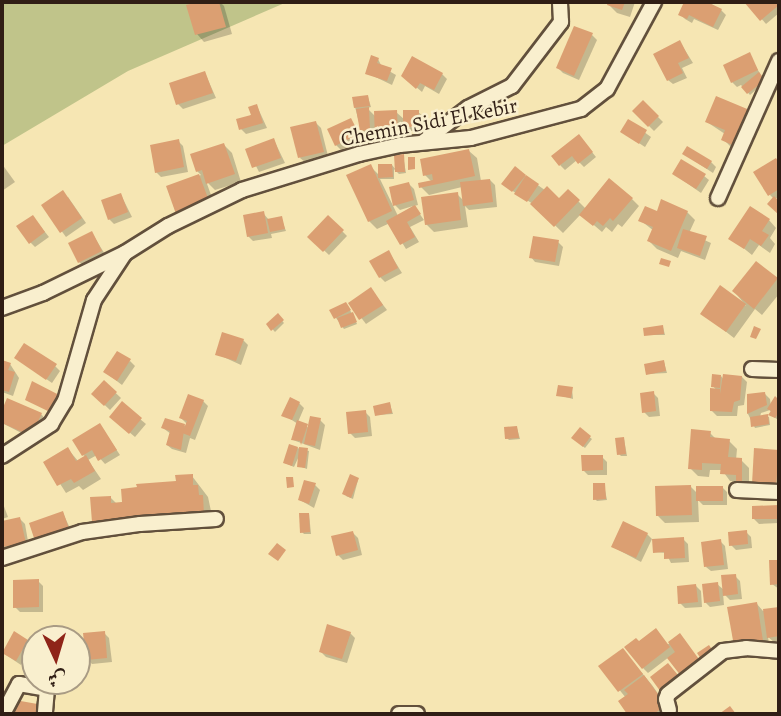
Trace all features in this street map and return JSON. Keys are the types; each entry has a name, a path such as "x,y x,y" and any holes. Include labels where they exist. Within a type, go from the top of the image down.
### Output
{"street":[{"path":"422,142 468,108 512,86 561,22 560,2"},
{"name":"Chemin Sidi El Kebir","path":"2,456 51,424 65,401 94,300 125,253 168,226 243,190 359,154 422,142 471,138 580,109 607,89 654,2"},
{"path":"719,198 779,61"},
{"path":"2,308 43,293 125,253"},
{"path":"752,369 779,370"},
{"path":"737,490 779,492"},
{"path":"2,558 82,532 140,524 216,519"},
{"path":"669,710 666,699 668,694 723,651 746,648 779,651"},
{"path":"2,714 19,684 47,689 45,714"},
{"path":"398,714 417,714"}],"green space":[{"path":"2,2 287,2 128,71 2,146"}],"building":[{"path":"219,2 226,27 195,35 186,5"},
{"path":"608,2 625,2 622,10 607,5"},
{"path":"684,2 707,2 722,9 713,27 689,15 687,19 678,15"},
{"path":"744,2 779,2 779,5 760,21"},
{"path":"574,26 593,33 574,76 556,68"},
{"path":"680,40 689,58 678,63 683,73 667,81 653,54"},
{"path":"750,52 758,70 731,83 723,65"},
{"path":"371,55 379,58 377,63 392,68 387,81 365,74"},
{"path":"412,56 443,73 434,90 420,83 416,89 401,76"},
{"path":"205,71 213,93 176,105 169,83"},
{"path":"759,72 765,80 747,94 741,87"},
{"path":"368,95 370,106 354,108 352,97"},
{"path":"716,96 752,111 739,148 721,140 725,130 705,122"},
{"path":"643,100 659,116 648,127 632,111"},
{"path":"257,104 263,123 239,130 236,119 251,115 248,107"},
{"path":"369,107 370,130 360,131 356,109"},
{"path":"397,110 398,138 375,139 374,111"},
{"path":"403,110 419,110 419,127 403,127"},
{"path":"351,118 359,134 335,146 327,129"},
{"path":"628,119 647,130 639,144 620,132"},
{"path":"316,121 324,152 298,158 290,127"},
{"path":"579,134 593,152 578,164 572,156 559,166 551,156"},
{"path":"274,138 281,158 252,168 245,149"},
{"path":"179,139 184,167 155,173 150,145"},
{"path":"224,143 235,174 206,184 202,170 196,172 190,154"},
{"path":"687,146 712,161 707,169 682,154"},
{"path":"469,149 475,176 419,188 418,183 433,180 432,174 423,176 420,159"},
{"path":"404,154 405,172 395,172 394,155"},
{"path":"408,157 415,157 415,169 408,170"},
{"path":"776,158 779,163 779,189 768,196 753,172"},
{"path":"681,159 706,174 696,189 672,174"},
{"path":"371,164 392,211 368,222 346,175"},
{"path":"378,164 392,164 393,177 378,178"},
{"path":"515,166 526,175 512,192 501,184"},
{"path":"199,174 209,201 176,214 166,186"},
{"path":"526,175 539,184 527,202 514,194"},
{"path":"609,178 633,198 613,221 610,218 603,226 597,221 593,226 579,215"},
{"path":"490,179 493,202 463,206 460,182"},
{"path":"409,182 414,200 393,206 389,187"},
{"path":"547,186 559,198 568,189 580,200 554,227 530,204"},
{"path":"63,190 82,218 60,233 41,205"},
{"path":"458,192 461,220 425,225 421,197"},
{"path":"121,193 128,212 108,220 101,200"},
{"path":"774,196 779,201 779,215 767,204"},
{"path":"661,199 688,211 671,251 647,241 653,227 638,221 645,206 657,211"},
{"path":"415,205 421,214 407,222 415,237 400,245 386,221"},
{"path":"750,206 770,219 762,231 769,235 761,246 750,239 744,249 728,239"},
{"path":"264,211 268,233 247,237 243,215"},
{"path":"33,215 45,232 29,244 16,226"},
{"path":"328,215 344,230 323,252 307,237"},
{"path":"282,216 285,229 270,232 267,219"},
{"path":"683,229 707,236 700,256 677,248"},
{"path":"92,231 102,251 78,263 68,243"},
{"path":"533,236 559,240 555,262 529,258"},
{"path":"389,250 398,268 379,278 369,261"},
{"path":"661,258 671,261 669,267 659,264"},
{"path":"756,261 778,278 754,309 732,291"},
{"path":"720,285 746,304 726,332 700,314"},
{"path":"371,287 383,305 359,320 348,303"},
{"path":"346,302 351,310 334,319 329,310"},
{"path":"353,312 357,322 341,328 337,318"},
{"path":"278,313 284,320 271,331 266,324"},
{"path":"663,325 664,334 644,336 643,328"},
{"path":"754,326 761,329 756,339 750,337"},
{"path":"222,332 244,339 236,361 215,355"},
{"path":"24,343 57,364 46,380 14,358"},
{"path":"117,351 131,359 117,381 103,372"},
{"path":"2,360 11,363 8,370 15,372 9,392 2,390"},
{"path":"664,360 666,371 646,375 644,364"},
{"path":"712,374 721,375 720,388 711,387"},
{"path":"723,374 742,376 740,400 734,402 732,412 710,411 710,388 720,389 720,394"},
{"path":"104,380 117,392 104,406 91,394"},
{"path":"32,381 63,397 54,414 25,400"},
{"path":"558,385 573,387 571,398 556,396"},
{"path":"654,391 656,411 642,413 640,393"},
{"path":"765,392 767,405 747,414 747,394"},
{"path":"188,394 204,400 190,436 182,433 187,421 179,418"},
{"path":"775,396 779,400 779,412 775,418 768,415 771,411 767,409"},
{"path":"290,397 300,402 292,420 281,416"},
{"path":"7,398 42,413 31,436 2,423 2,410"},
{"path":"122,401 142,418 129,434 109,417"},
{"path":"390,402 392,413 375,416 373,406"},
{"path":"366,410 368,432 348,434 346,412"},
{"path":"768,414 769,424 751,427 750,417"},
{"path":"310,416 321,418 315,446 304,444"},
{"path":"165,418 185,424 181,450 166,445 170,431 161,428"},
{"path":"297,420 308,424 301,445 300,441 291,440"},
{"path":"100,423 117,450 98,461 92,450 82,456 72,440"},
{"path":"517,426 519,438 505,439 504,427"},
{"path":"580,427 591,436 583,447 571,438"},
{"path":"691,429 711,431 710,437 730,439 728,457 742,458 742,482 736,482 736,475 720,474 721,464 702,463 702,470 688,469"},
{"path":"624,437 626,454 617,455 615,438"},
{"path":"289,444 298,447 292,466 283,463"},
{"path":"68,447 76,461 86,455 95,471 74,483 71,479 57,486 43,462"},
{"path":"299,447 308,448 305,468 297,467"},
{"path":"754,448 779,450 776,486 752,484"},
{"path":"581,455 603,455 603,470 582,471"},
{"path":"193,474 193,485 198,485 199,495 203,495 204,515 92,522 90,497 111,496 111,503 122,502 121,489 137,487 136,484 176,481 175,475"},
{"path":"350,474 359,478 351,498 342,494"},
{"path":"286,477 293,477 294,487 287,488"},
{"path":"304,480 316,483 309,504 298,500"},
{"path":"593,483 605,483 606,499 593,500"},
{"path":"691,485 692,515 656,516 655,486"},
{"path":"696,486 723,486 723,501 696,501"},
{"path":"779,505 779,519 752,519 752,506"},
{"path":"63,511 70,532 36,544 29,523"},
{"path":"299,513 309,513 310,532 300,533"},
{"path":"20,517 26,543 2,547 2,521"},
{"path":"623,521 648,533 636,558 611,547"},
{"path":"747,530 748,544 729,546 728,532"},
{"path":"353,531 358,550 336,556 331,536"},
{"path":"684,537 685,558 664,559 664,552 653,553 652,539"},
{"path":"721,539 724,565 704,567 701,542"},
{"path":"277,543 286,550 278,561 268,554"},
{"path":"769,560 779,560 779,584 770,585"},
{"path":"736,574 738,594 723,596 721,575"},
{"path":"39,579 39,607 13,608 13,580"},
{"path":"718,582 720,601 704,603 702,584"},
{"path":"696,584 698,602 678,604 677,586"},
{"path":"757,602 763,641 734,646 727,607"},
{"path":"779,607 779,636 767,638 763,609"},
{"path":"327,624 351,632 342,659 319,652"},
{"path":"656,628 670,647 642,669 624,647 636,638 639,641"},
{"path":"14,631 21,636 21,652 16,661 2,653"},
{"path":"105,631 107,658 91,660 91,632"},
{"path":"680,633 701,662 681,676 667,658 675,652 668,642"},
{"path":"709,645 713,651 701,659 697,653"},
{"path":"623,648 643,674 618,692 598,666"},
{"path":"668,663 682,680 663,695 650,677"},
{"path":"644,675 666,705 654,714 627,714 618,701 628,694 624,690"},
{"path":"15,700 43,705 42,714 12,714"},
{"path":"730,706 736,714 719,714"}]}
